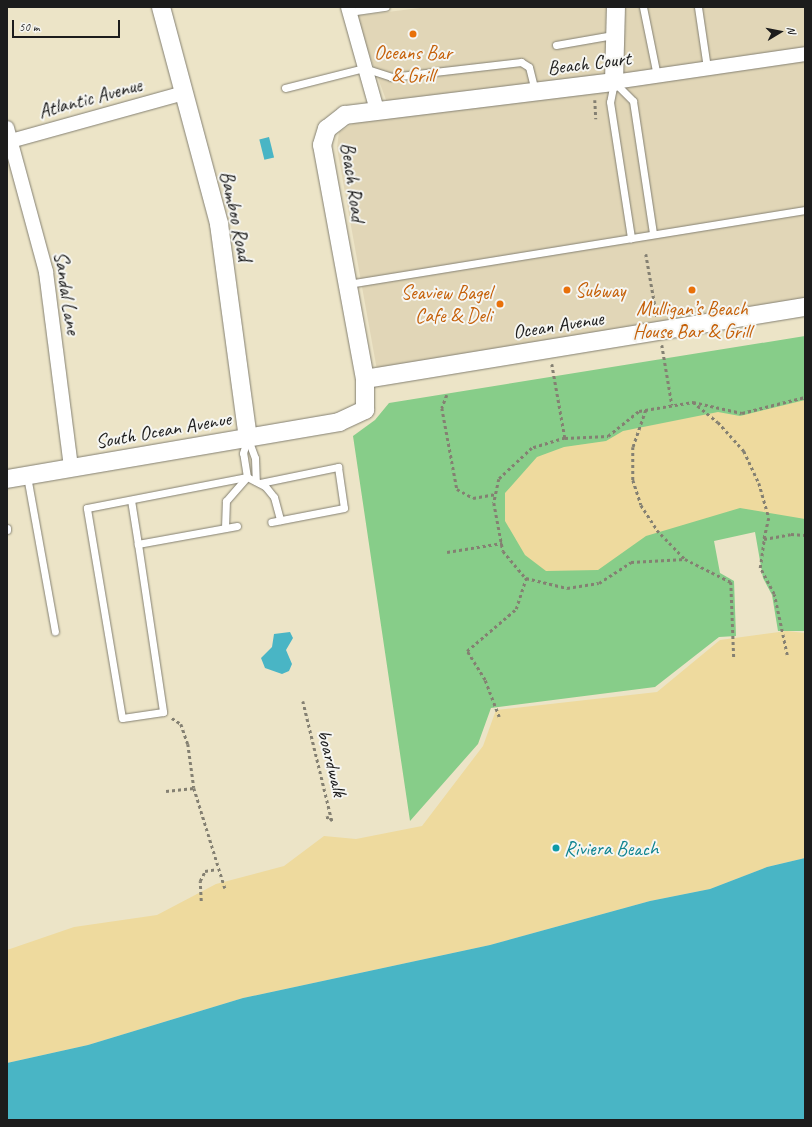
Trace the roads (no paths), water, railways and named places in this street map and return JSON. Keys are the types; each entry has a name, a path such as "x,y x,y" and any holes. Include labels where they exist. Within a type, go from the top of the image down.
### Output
{"street":[{"name":"Bamboo Road","path":"161,7 220,224 248,438"},
{"path":"614,82 613,35 616,7"},
{"path":"348,10 377,110"},
{"name":"Beach Court","path":"377,110 614,82 805,54"},
{"name":"Atlantic Avenue","path":"8,136 184,93"},
{"name":"Beach Road","path":"365,379 323,138 338,118 377,110"},
{"name":"Sandal Lane","path":"8,136 46,272 71,468"},
{"name":"Ocean Avenue","path":"365,379 805,307"},
{"name":"South Ocean Avenue","path":"7,479 328,424 353,417 365,410 365,379"}],"lane":[{"path":"348,10 386,7"},
{"path":"643,7 657,76"},
{"path":"698,7 707,68"},
{"path":"556,45 613,35"},
{"path":"285,88 364,68 391,77 521,62 528,67 535,91"},
{"path":"614,82 633,101 653,234"},
{"path":"614,82 610,102 631,238"},
{"path":"348,284 805,210"},
{"path":"247,477 242,453 248,438"},
{"path":"248,438 255,458 258,482"},
{"path":"258,482 338,466 344,508 271,522"},
{"path":"27,476 55,631"},
{"path":"225,528 226,501 247,477"},
{"path":"131,500 163,712 122,718 87,508 247,477 258,482 274,497 280,520"},
{"path":"138,544 237,526"}],"water":[{"path":"269,137 274,157 264,160 259,139"},
{"path":"290,632 293,638 286,650 292,664 289,671 282,674 265,668 261,658 272,647 274,634"},
{"path":"805,858 805,1120 7,1120 7,1063 88,1045 243,998 490,945 650,901 710,889 767,867"}],"place":[{"name":"Oceans Bar & Grill","path":"413,34"},
{"name":"Subway","path":"567,290"},
{"name":"Mulligan’s Beach House Bar & Grill","path":"692,290"},
{"name":"Seaview Bagel Cafe & Deli","path":"500,304"},
{"name":"Riviera Beach","path":"556,848"}]}
